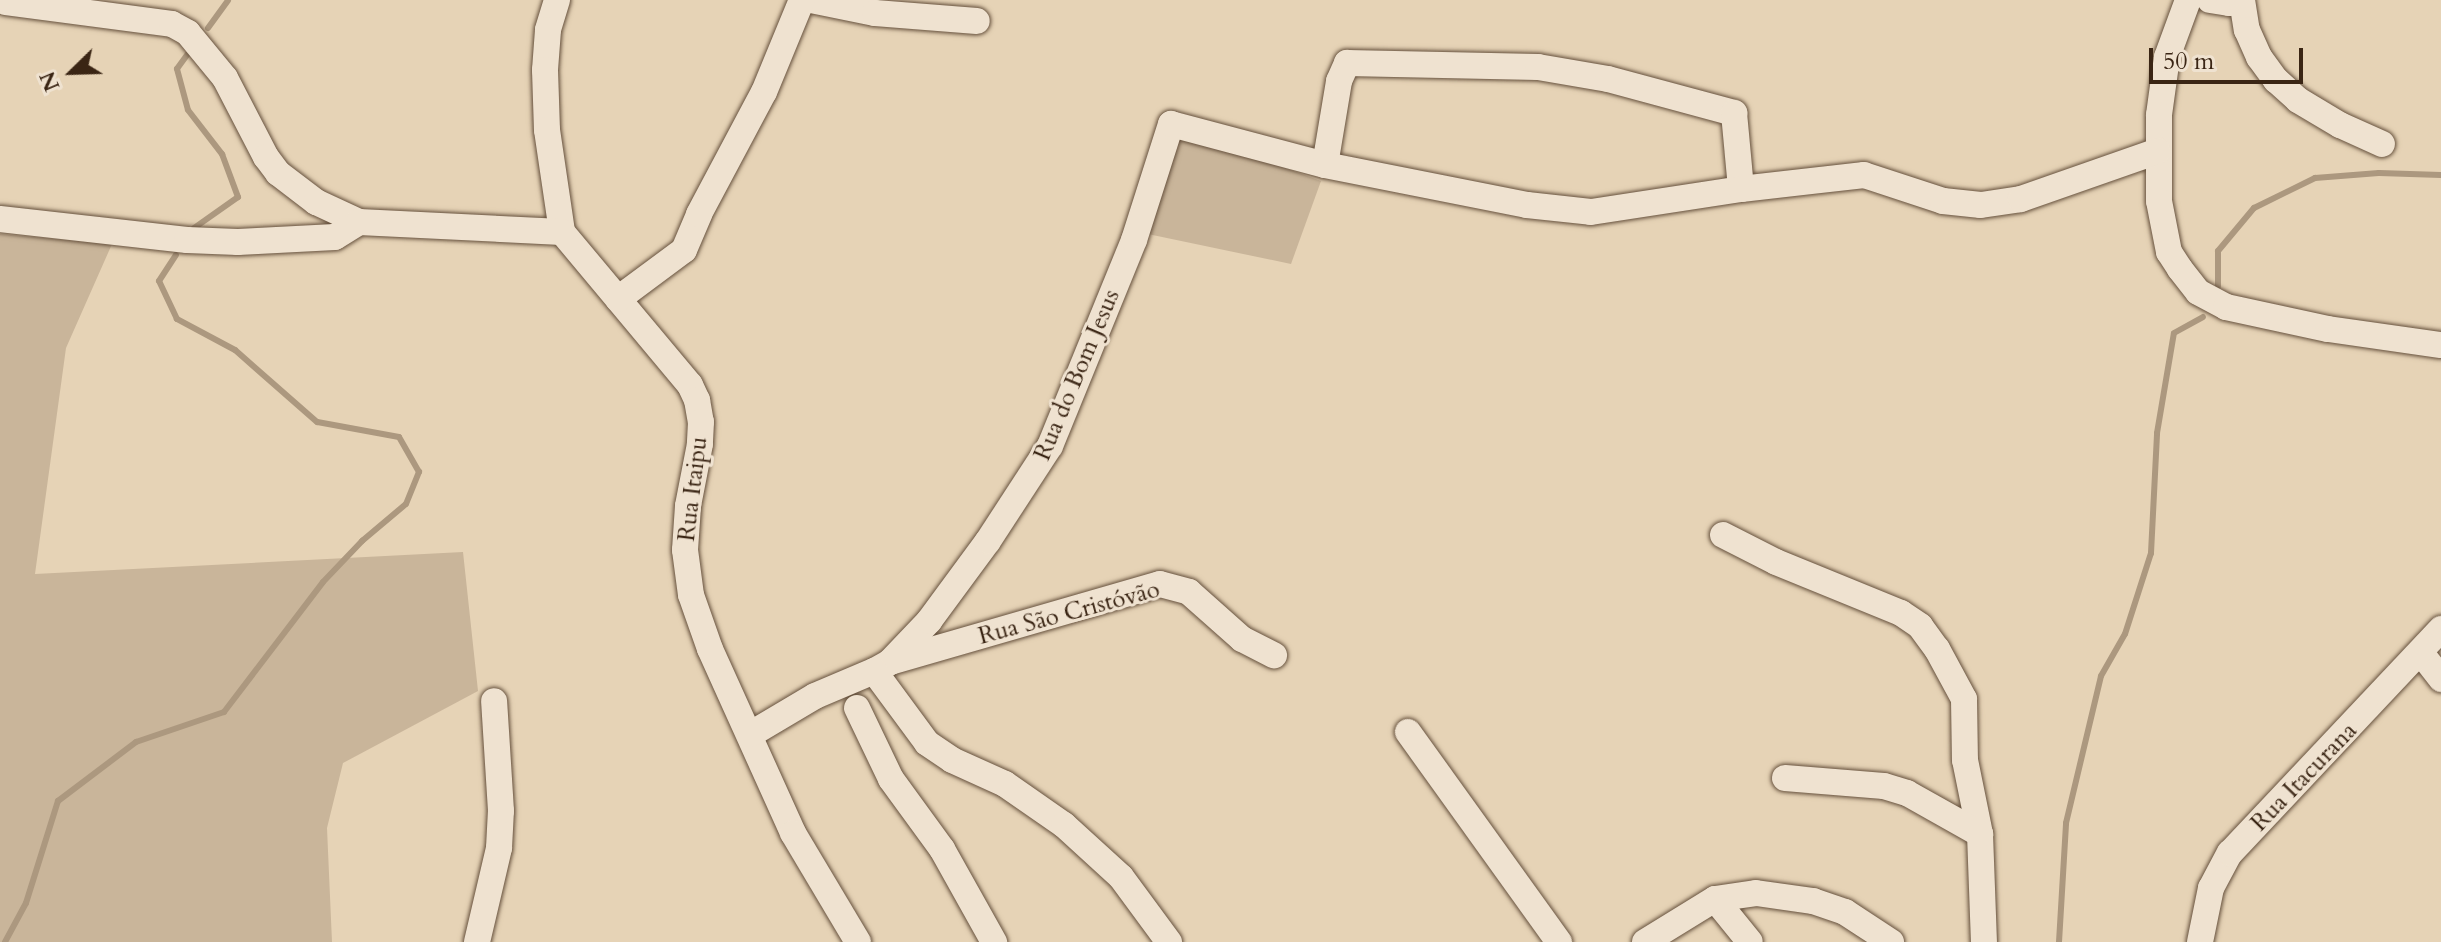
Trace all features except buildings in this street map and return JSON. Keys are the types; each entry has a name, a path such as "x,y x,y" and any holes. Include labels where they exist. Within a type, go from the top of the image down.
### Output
{"street":[{"path":"4,3 172,24 188,33 225,78 266,157 278,173 316,202 359,222 562,232 548,144 545,70 548,30 557,0"},
{"path":"618,299 684,250 699,214 764,92 802,0"},
{"path":"811,0 977,21"},
{"path":"2188,0 2167,57 2161,87 2159,201 2169,252 2198,292 2212,301 2328,329 2441,345"},
{"path":"2210,0 2229,3 2242,0 2247,30 2259,57 2276,80 2298,100 2340,125 2382,144"},
{"path":"1741,189 1734,113 1608,79 1538,67 1347,63 1339,81 1325,165 1527,205 1591,212 1741,189 1864,175 1943,201 1981,205 2021,199 2158,151"},
{"name":"Rua do Bom Jesus","path":"882,667 929,621 1050,446 1134,240 1171,124 1325,165"},
{"path":"0,219 238,242 335,237 359,222"},
{"name":"Rua Itaipu","path":"562,232 690,385 697,400 701,422 700,444 688,506 685,550 691,595 710,649 751,734 793,833 858,942"},
{"path":"1723,535 1776,562 1901,613 1920,626 1954,675 1964,699 1967,770 1980,834 1984,942"},
{"name":"Rua São Cristóvão","path":"751,734 815,696 882,667 1160,584 1189,592 1242,639 1274,655"},
{"name":"Rua Itacurana","path":"2200,942 2211,888 2230,853 2441,629"},
{"path":"2421,653 2441,679"},
{"path":"882,667 927,743 952,760 1005,784 1064,825 1121,877 1169,942"},
{"path":"477,942 499,848 501,811 494,701"},
{"path":"857,708 891,779 942,849 994,942"},
{"path":"1408,732 1559,942"},
{"path":"1785,778 1884,786 1907,793 1980,834"},
{"path":"1645,942 1715,899 1756,893 1813,901 1864,921 1891,942"},
{"path":"1715,899 1750,942"}],"shaded area":[{"path":"1175,128 1321,181 1291,264 1143,233"},
{"path":"0,234 112,244 66,348 35,574 463,552 478,691 343,763 327,828 332,942 0,942"}],"waterway":[{"path":"208,28 228,0"},
{"path":"187,55 177,69 188,110 222,154 238,197 194,228"},
{"path":"2218,286 2218,251 2254,208 2315,178 2379,173 2441,175"},
{"path":"5,942 26,903 58,801 136,742 224,712 323,582 362,541 406,504 419,472 399,437 317,422 235,350 177,319 159,281 176,255"},
{"path":"2059,942 2066,823 2101,676 2125,634 2151,553 2157,433 2174,333 2203,317"}]}
